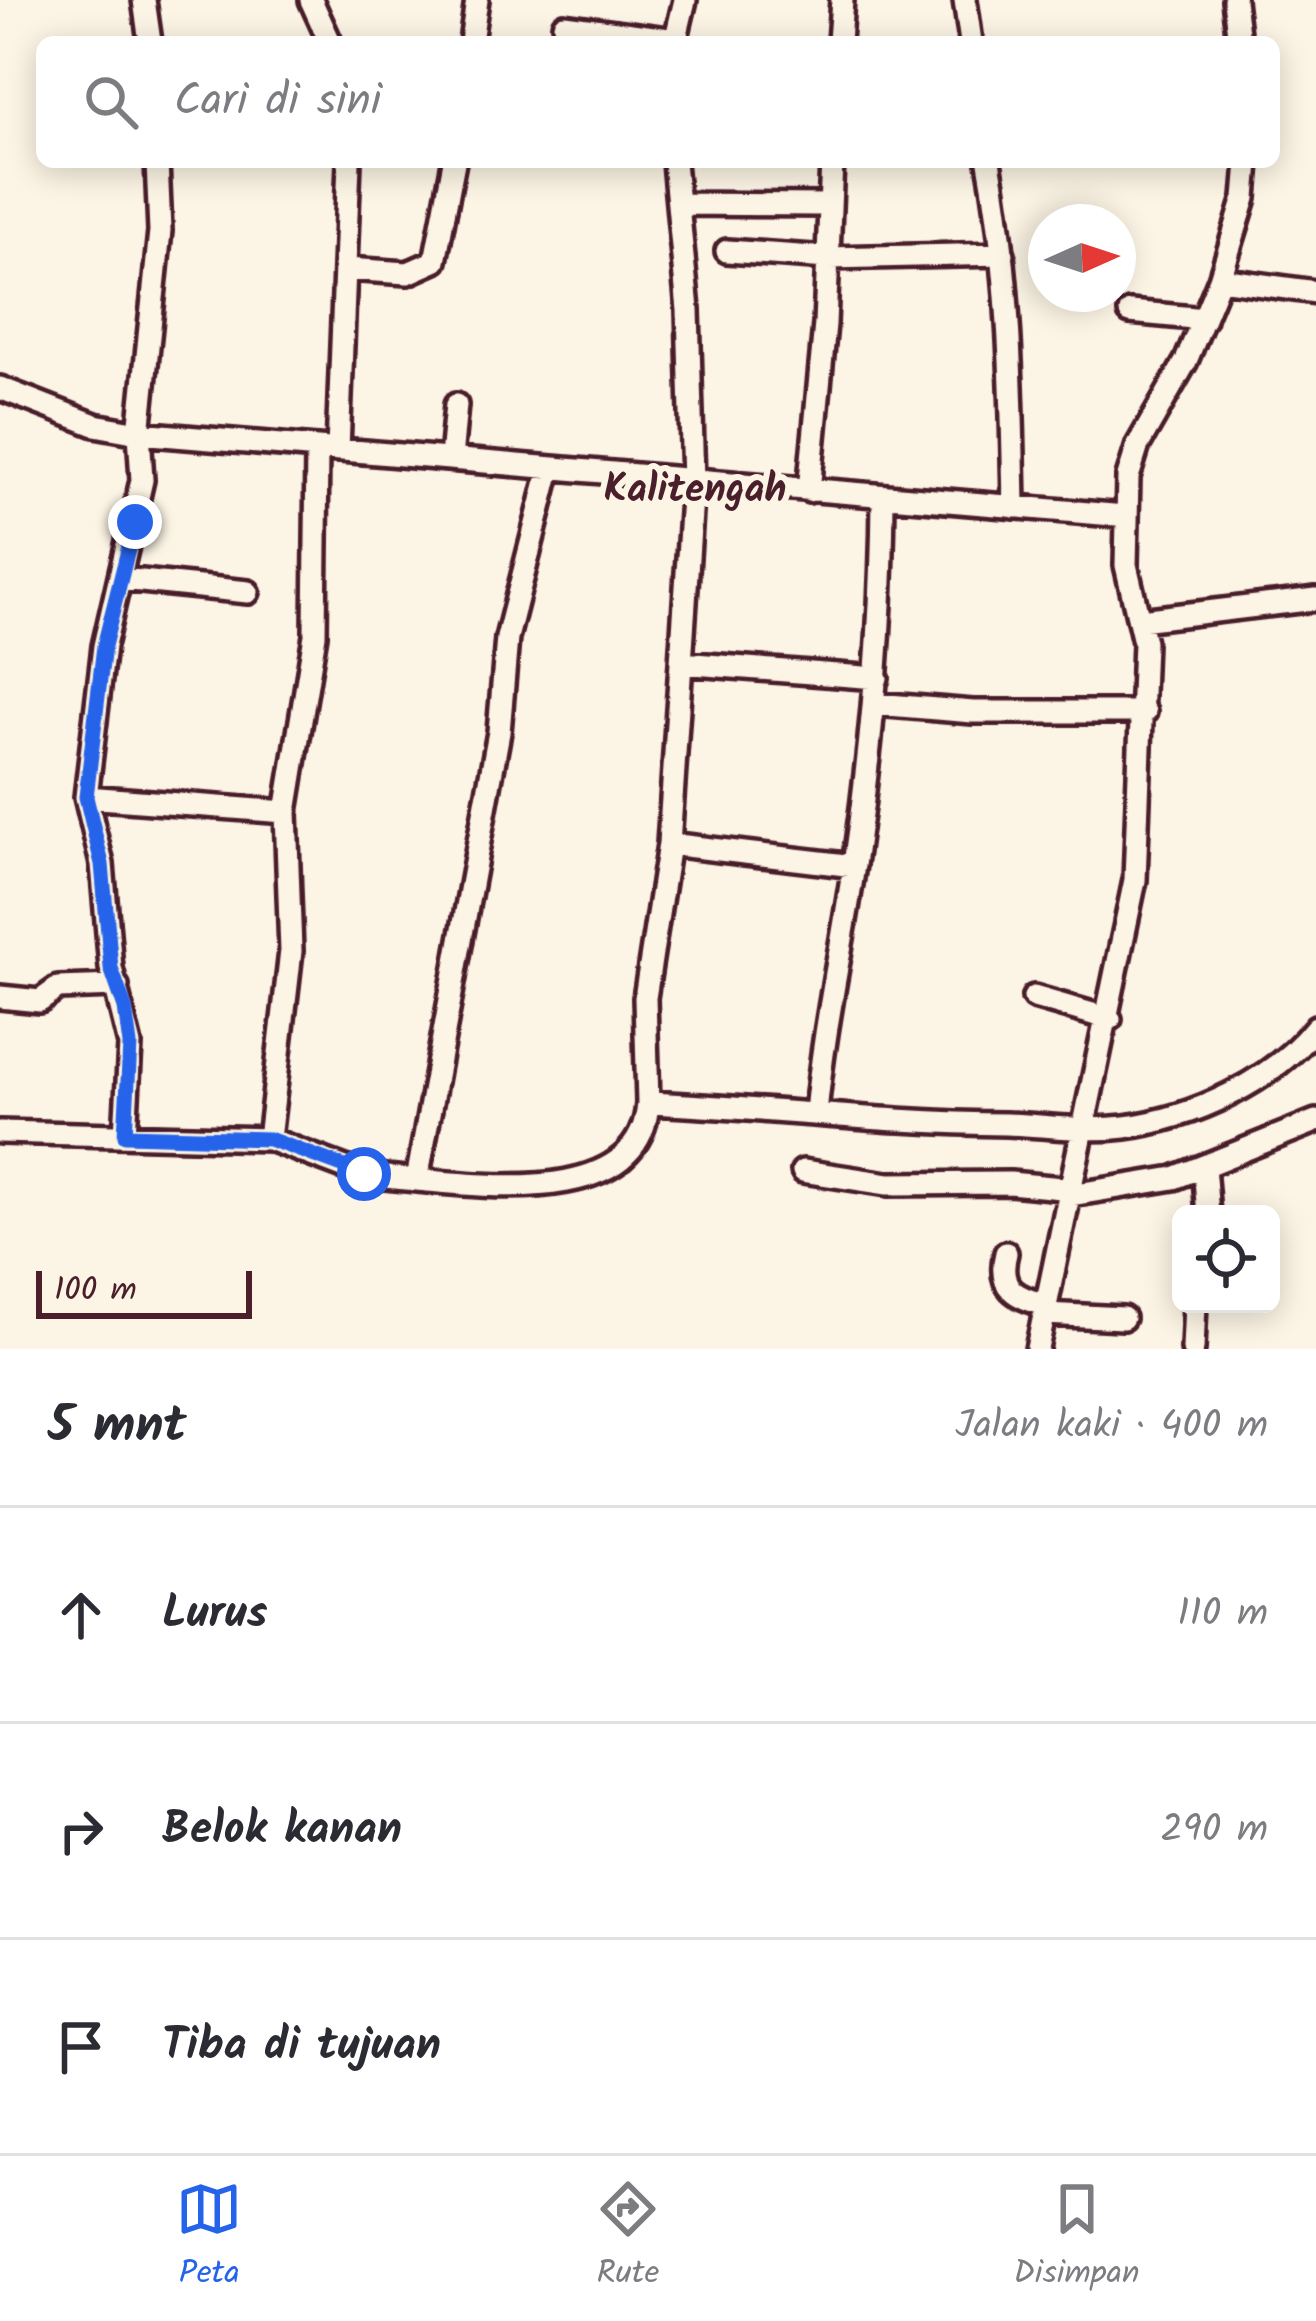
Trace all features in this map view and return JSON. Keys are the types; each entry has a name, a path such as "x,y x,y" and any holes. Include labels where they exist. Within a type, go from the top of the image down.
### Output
{"street":[{"path":"144,0 149,36"},
{"path":"311,0 327,36"},
{"path":"472,36 477,0"},
{"path":"676,36 685,0"},
{"path":"839,36 842,0"},
{"path":"965,0 970,36"},
{"path":"1234,0 1238,36"},
{"path":"564,25 640,36"},
{"path":"125,1135 130,1045 117,986 102,864 86,797 104,646 142,480 139,433 160,231 158,168"},
{"path":"269,1139 291,951 286,812 316,635 346,269 349,168"},
{"path":"346,269 408,273 435,261 453,168"},
{"path":"0,1132 269,1139 364,1174 538,1186 595,1171 621,1159 641,1140 647,1103 645,998 669,844 692,482 688,310 675,168"},
{"path":"809,491 831,168"},
{"path":"990,168 1011,338 1014,507"},
{"path":"1037,1349 1110,1019 1135,880 1145,712 1140,620 1126,566 1125,516 1138,445 1186,361 1220,279 1245,198 1248,168"},
{"path":"678,204 828,205"},
{"path":"727,251 828,258 1003,254"},
{"path":"1220,279 1316,292"},
{"path":"1130,312 1204,319"},
{"path":"0,388 95,425 139,433 1125,516"},
{"path":"451,458 456,405"},
{"path":"417,1180 499,732 507,638 550,469"},
{"path":"816,1113 823,1032 854,866 875,704 883,499"},
{"path":"122,579 248,592"},
{"path":"1140,620 1316,598"},
{"path":"681,663 877,678"},
{"path":"875,704 973,712 1145,712"},
{"path":"86,797 286,812"},
{"path":"669,844 854,866"},
{"path":"0,997 40,1001 58,988 117,986"},
{"path":"1034,997 1110,1019"},
{"path":"647,1103 816,1113 1081,1138 1222,1096 1288,1058 1316,1027"},
{"path":"803,1171 888,1184 1073,1185 1174,1178 1316,1121"},
{"path":"1204,1167 1207,1205"},
{"path":"1006,1253 1002,1271 1006,1287 1019,1298 1046,1310 1123,1318"},
{"path":"1193,1349 1195,1313"}],"district":[{"name":"Kalitengah","path":"695,487"}],"route":[{"path":"135,522 104,646 86,797 102,864 111,968 125,1008 130,1045 125,1135 269,1139 364,1174"}]}
